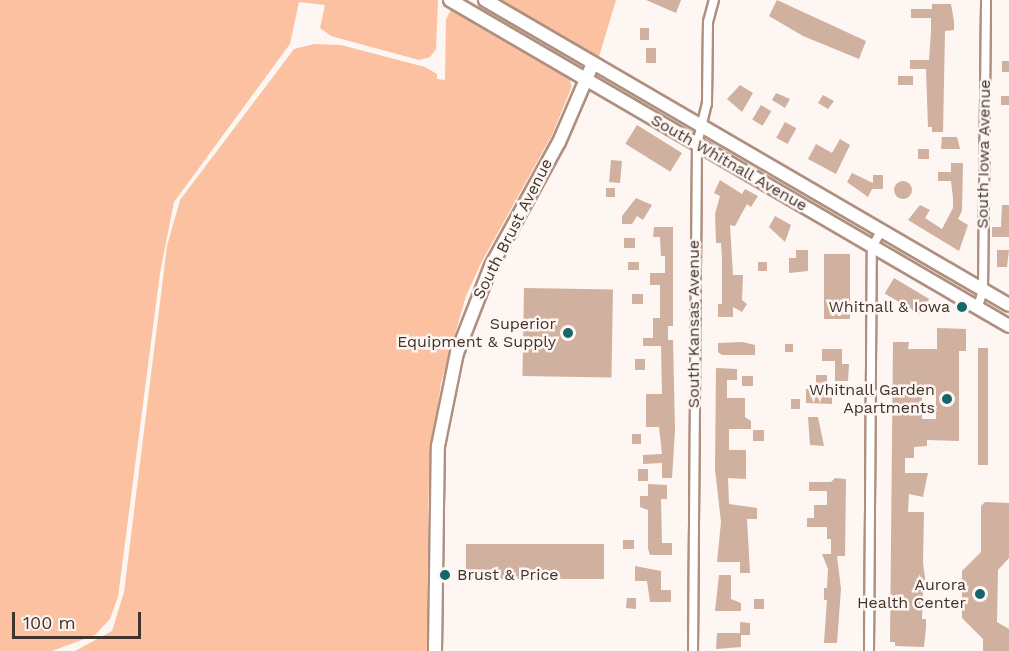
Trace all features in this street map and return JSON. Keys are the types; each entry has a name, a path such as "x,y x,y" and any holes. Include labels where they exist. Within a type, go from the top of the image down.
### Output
{"street":[{"name":"South Whitnall Avenue","path":"450,0 1009,326"},
{"name":"South Whitnall Avenue","path":"485,0 699,124 880,233 1009,305"},
{"name":"South Kansas Avenue","path":"693,651 697,144 699,124 707,103 708,22 714,0"},
{"name":"South Iowa Avenue","path":"978,307 982,290 986,0"},
{"name":"South Brust Avenue","path":"435,651 438,446 452,372 485,277 559,141 593,63"},
{"path":"792,200 800,184"},
{"path":"868,651 873,247 880,233"}],"shaded area":[{"path":"0,0 438,0 436,49 430,57 419,60 331,36 320,28 325,5 299,2 290,44 174,202 160,273 118,597 110,619 95,635 52,651 0,651"},
{"path":"496,0 616,0 598,60"},
{"path":"452,8 568,76 572,86 552,135 481,263 466,296 441,383 429,467 427,651 75,651 112,631 124,592 167,246 180,200 294,49 314,44 341,45 425,67 437,74 437,79 445,80 446,19"}],"building":[{"path":"646,0 681,0 676,13"},
{"path":"777,0 866,41 859,59 803,36 769,16"},
{"path":"932,4 951,4 954,21 954,30 945,31 943,132 932,132 932,127 928,127 926,69 910,69 910,60 929,60 931,32 931,18 911,18 911,9 932,9"},
{"path":"640,28 649,28 649,40 640,40"},
{"path":"646,48 656,48 656,63 646,63"},
{"path":"1002,61 1009,61 1009,72 1002,72"},
{"path":"898,76 913,76 913,85 898,85"},
{"path":"740,85 753,93 742,112 727,99"},
{"path":"776,93 790,99 785,108 772,100"},
{"path":"823,95 834,101 828,109 818,103"},
{"path":"1001,96 1009,96 1009,105 1001,105"},
{"path":"761,105 771,111 763,126 752,120"},
{"path":"785,122 796,128 788,144 776,138"},
{"path":"637,125 682,153 670,172 625,144"},
{"path":"942,137 957,137 960,149 941,149"},
{"path":"840,139 850,145 836,174 808,159 816,144 832,153"},
{"path":"918,149 929,149 929,159 918,159"},
{"path":"611,160 622,161 620,183 609,182"},
{"path":"951,163 963,163 962,211 958,219 968,225 959,251 908,220 920,205 930,210 925,218 942,229 953,208 953,198 951,181 938,181 938,172 951,172"},
{"path":"852,173 873,183 873,175 883,175 883,189 872,189 868,197 847,182"},
{"path":"720,180 742,194 745,189 758,196 751,207 747,204 735,226 730,225 733,275 743,275 742,300 747,304 742,312 733,307 733,317 718,317 718,304 722,304 722,259 721,243 716,243 715,214 720,196 714,193"},
{"path":"903,181 909,184 912,190 909,196 903,199 897,196 894,190 897,184"},
{"path":"606,188 615,188 615,197 606,197"},
{"path":"636,198 652,205 643,220 637,216 632,224 622,224 622,216"},
{"path":"1002,205 1009,205 1009,237 992,237 992,227 1001,227"},
{"path":"775,216 791,225 785,242 769,227"},
{"path":"654,227 673,227 673,326 668,326 668,340 673,340 675,431 672,478 662,478 662,463 643,464 643,455 662,454 659,427 646,427 646,394 662,394 661,346 643,346 643,338 653,338 653,318 660,318 660,285 650,285 650,273 665,273 665,256 661,256 660,237 653,237"},
{"path":"624,238 635,238 635,248 624,248"},
{"path":"796,250 808,250 808,271 789,273 789,258 796,258"},
{"path":"997,250 1009,250 1007,267 997,267"},
{"path":"824,254 850,254 850,319 824,319"},
{"path":"628,262 639,262 639,270 628,270"},
{"path":"758,262 767,262 767,271 758,271"},
{"path":"894,278 929,299 920,315 885,293"},
{"name":"Superior Equipment & Supply","path":"524,288 613,290 611,378 522,376"},
{"path":"632,294 643,294 643,304 632,304"},
{"path":"937,328 966,329 966,351 959,351 959,441 927,440 927,446 914,447 914,458 905,458 905,473 928,473 923,497 909,494 908,512 924,512 923,563 927,592 923,592 922,619 926,619 926,628 924,647 895,646 895,642 890,642 893,342 909,342 908,349 937,349","holes":["922,394 936,394 936,419 922,419"]},
{"path":"743,342 755,345 755,355 722,355 718,352 718,343"},
{"path":"785,344 793,344 793,352 785,352"},
{"path":"978,348 988,348 988,465 978,465"},
{"path":"822,349 842,349 842,364 849,364 848,381 835,381 835,361 822,361"},
{"path":"635,359 645,359 645,370 635,370"},
{"path":"716,368 737,369 737,380 727,380 727,398 745,398 745,417 751,421 751,429 729,429 729,450 746,450 746,479 728,478 729,504 757,508 757,519 747,519 750,573 740,573 740,562 717,562 721,522 715,469"},
{"path":"816,375 827,375 827,394 832,394 832,404 806,403 806,389 816,389"},
{"path":"742,376 753,376 753,386 742,386"},
{"path":"791,399 800,399 800,409 791,409"},
{"path":"808,417 818,417 824,446 810,445"},
{"path":"753,430 764,430 764,441 753,441"},
{"path":"632,434 641,434 641,444 632,444"},
{"path":"638,469 648,469 648,481 638,481"},
{"path":"835,478 846,479 845,556 837,556 841,589 837,643 824,643 827,600 824,600 824,588 827,588 828,569 822,554 831,554 831,539 827,539 827,527 807,527 807,518 814,518 814,505 827,505 827,491 809,491 809,482 831,482"},
{"path":"648,484 667,485 667,499 661,499 662,543 672,543 672,555 650,555 648,510 640,507 640,496 648,496"},
{"name":"Aurora Health Center","path":"985,502 1009,503 1009,558 998,570 997,622 1009,629 1009,651 983,651 983,639 962,618 962,571 981,552 981,506"},
{"path":"623,540 634,540 634,549 623,549"},
{"path":"466,544 604,544 604,579 466,579"},
{"path":"635,566 661,571 661,590 671,590 671,602 650,602 647,581 635,581"},
{"path":"719,575 731,575 731,599 741,603 741,611 715,611"},
{"path":"627,598 636,598 636,609 626,608"},
{"path":"754,599 764,599 764,609 754,609"},
{"path":"740,622 750,623 750,635 741,635 741,647 716,649 717,633 740,633"}],"place":[{"name":"Whitnall & Iowa","path":"962,307"},
{"name":"Superior Equipment & Supply","path":"568,333"},
{"name":"Whitnall Garden Apartments","path":"947,399"},
{"name":"Brust & Price","path":"445,575"},
{"name":"Aurora Health Center","path":"980,594"}]}
